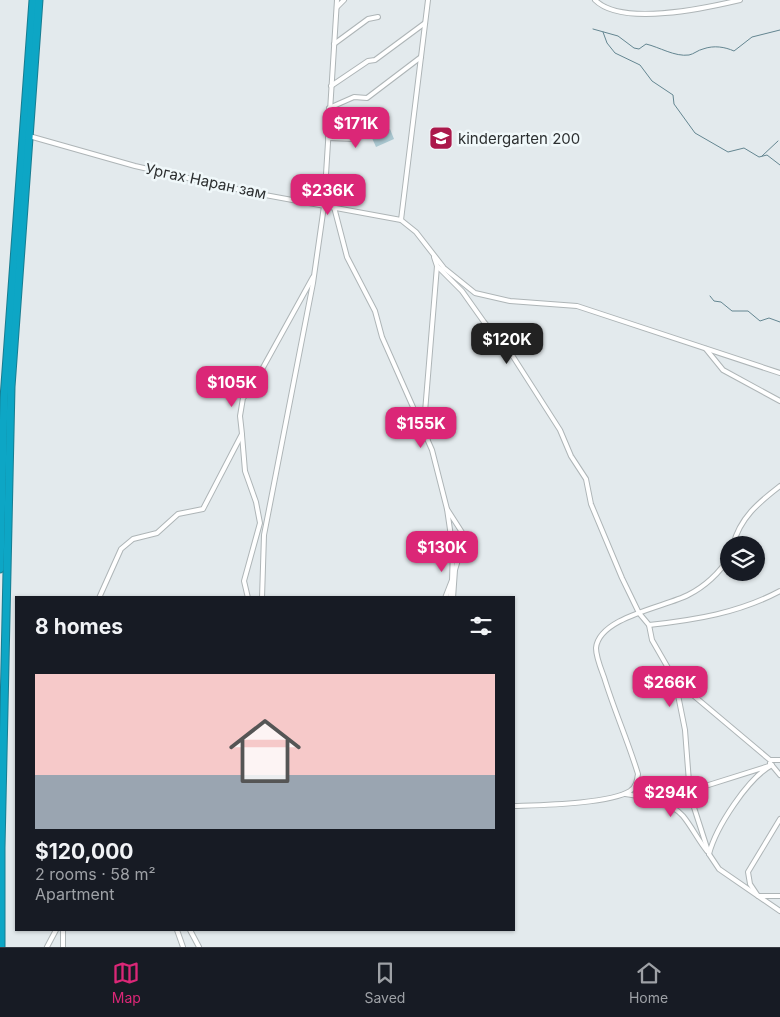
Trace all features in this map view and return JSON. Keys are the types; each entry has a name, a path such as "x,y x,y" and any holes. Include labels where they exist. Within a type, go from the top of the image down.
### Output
{"highway":[{"path":"0,569 4,389 33,0"},
{"path":"2,947 1,848 11,386 39,0"}],"street":[{"path":"262,596 264,535 283,444 324,206 337,0"},
{"path":"337,7 344,0"},
{"path":"428,0 401,220 416,232 434,257 458,282 475,293 510,301 577,306 780,373"},
{"path":"595,0 613,10 629,13 682,11 740,0"},
{"path":"334,44 368,19 378,17"},
{"path":"331,86 368,61 375,60 425,24"},
{"path":"329,108 354,98 367,98 421,57"},
{"path":"328,138 355,139 375,126"},
{"name":"Ургах Наран зам","path":"29,136 135,166 324,206 401,220"},
{"path":"334,208 348,256 375,311 387,348 429,442"},
{"path":"434,257 437,266 425,412 429,442 447,509 453,550 451,596"},
{"path":"437,266 462,291 484,322 502,342 560,430 571,456 586,479 590,504 622,578 639,613 649,625 652,640 675,680 685,730 690,795 709,854"},
{"path":"248,596 244,581 260,523 256,502 245,471 240,416 243,398 313,276"},
{"path":"706,349 723,370 780,401"},
{"path":"100,596 121,549 133,539 157,532 178,514 203,509 242,434"},
{"path":"736,536 744,519 759,502 780,486"},
{"path":"447,509 465,537 455,570 451,596"},
{"path":"623,794 636,785 638,774 615,711 596,648 601,636 614,624 689,595 720,570"},
{"path":"446,596 452,580"},
{"path":"649,625 727,613 756,604 780,591"},
{"path":"675,680 770,760 780,760"},
{"path":"764,755 780,775"},
{"path":"709,854 713,840 739,800 759,772 772,765"},
{"path":"690,785 700,788 772,765"},
{"path":"515,806 575,803 623,794 658,802 675,809 682,815 718,869 780,910"},
{"path":"758,896 750,884 748,872 780,819"},
{"path":"758,896 780,896"},
{"path":"46,947 55,931"},
{"path":"63,931 63,947"},
{"path":"177,931 183,947"},
{"path":"191,931 199,947"}],"shaded area":[{"path":"390,129 394,139 376,147 372,138"}],"waterway":[{"path":"593,29 618,36 634,48 639,49 646,44 684,55 711,47 734,51 752,37 780,30"},
{"path":"603,32 607,43 615,53 640,65 652,81 673,95 674,104 695,133 728,152 744,148 759,157 767,155 780,165"},
{"path":"762,156 778,141"},
{"path":"710,296 714,301 721,302 732,311 748,311 760,321 769,318 780,322"}],"place":[{"name":"kindergarten 200","path":"441,138"}]}
